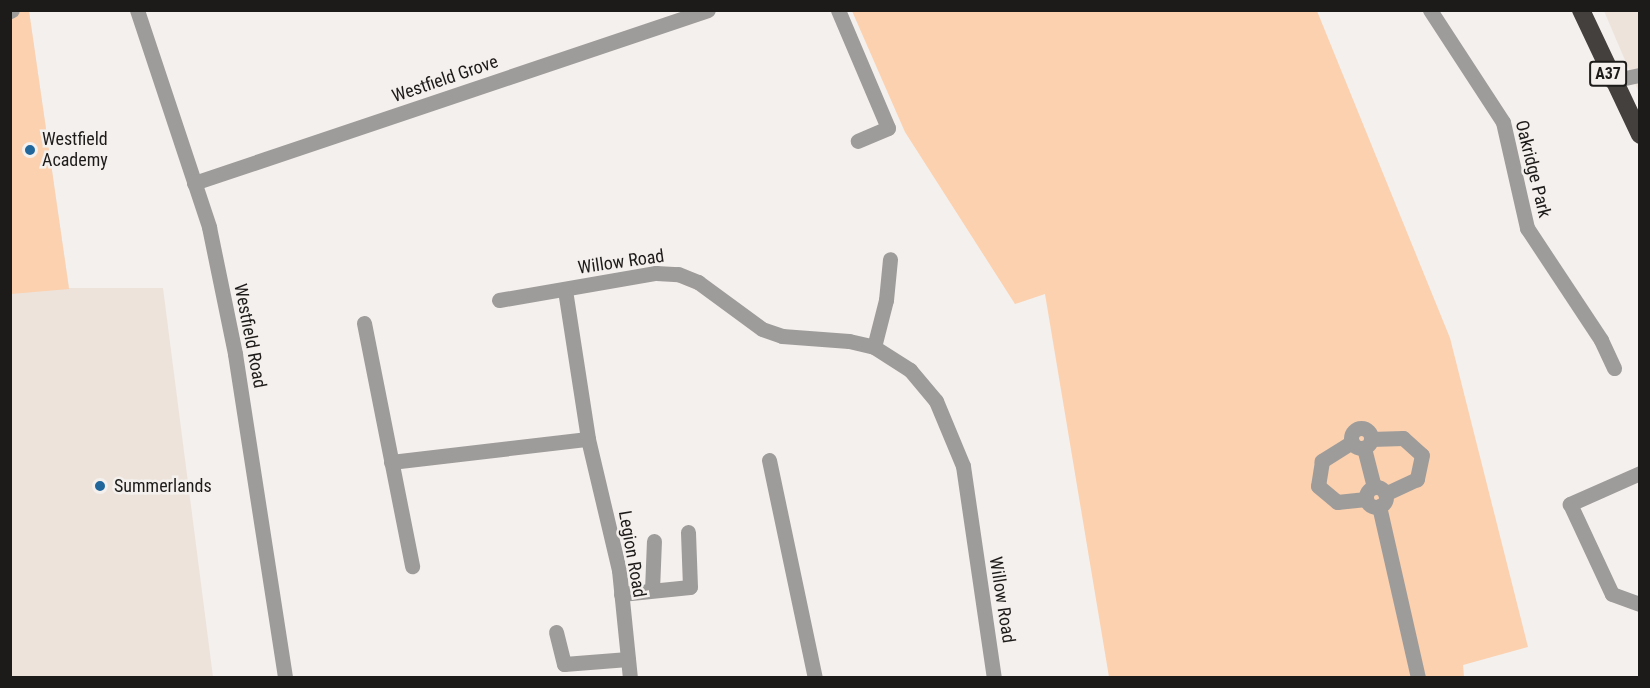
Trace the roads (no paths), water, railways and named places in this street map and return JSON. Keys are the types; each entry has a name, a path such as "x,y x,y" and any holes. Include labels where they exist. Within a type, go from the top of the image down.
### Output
{"highway":[{"name":"A37","path":"1581,10 1611,81 1640,135"}],"street":[{"name":"Westfield Road","path":"137,10 209,227 235,354 285,678"},
{"name":"Westfield Grove","path":"195,183 708,10"},
{"path":"838,10 888,128 858,141"},
{"name":"Oakridge Park","path":"1430,10 1503,122 1527,228 1601,340 1614,368"},
{"path":"1611,81 1640,75"},
{"path":"874,347 886,300 890,259"},
{"name":"Willow Road","path":"499,300 656,273 678,274 698,282 762,329 782,336 849,341 874,347 910,370 936,401 951,431 963,466 994,678"},
{"name":"Legion Road","path":"565,290 588,439 621,594 630,678"},
{"path":"364,323 412,566"},
{"path":"1403,438 1422,455 1418,479 1376,497 1337,502 1318,486 1322,461 1362,443 1403,438"},
{"path":"391,462 588,439"},
{"path":"1362,443 1418,678"},
{"path":"769,460 814,678"},
{"path":"1640,473 1570,504 1612,594 1640,604"},
{"path":"621,594 690,587 688,532"},
{"path":"652,590 654,540"},
{"path":"556,632 564,664 628,659"}],"place":[{"name":"Westfield Academy","path":"30,150"},
{"name":"Summerlands","path":"100,486"}]}
